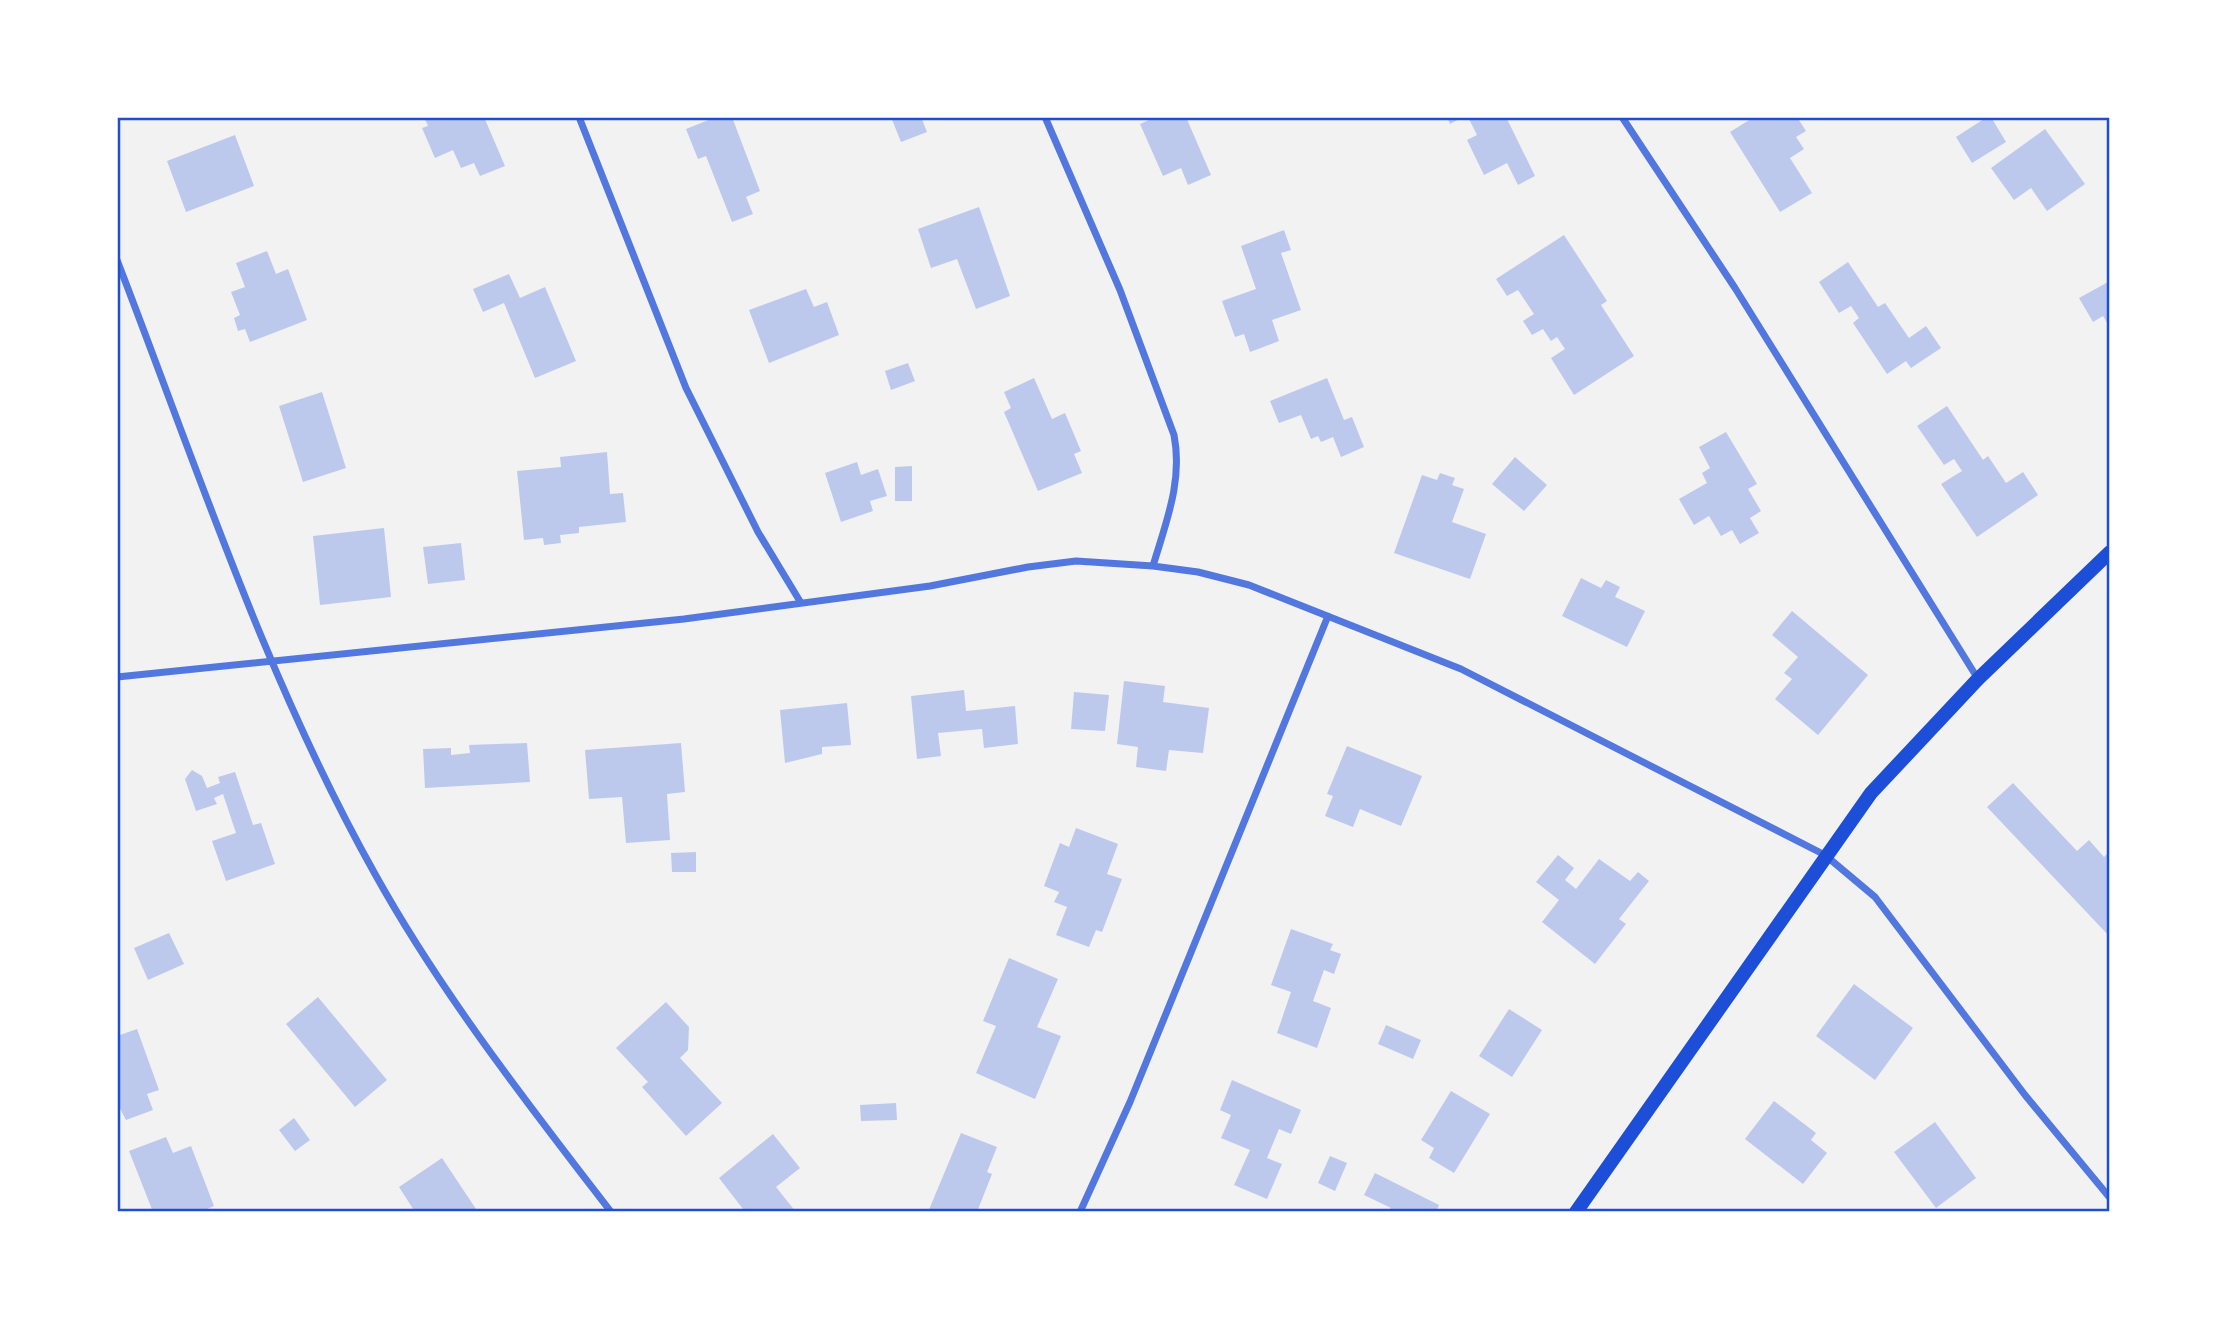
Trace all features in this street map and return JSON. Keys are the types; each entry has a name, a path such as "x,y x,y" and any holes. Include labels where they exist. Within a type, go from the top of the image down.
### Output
{"main road":[{"path":"1576,1212 1871,793 1978,679 2110,552"}],"street":[{"path":"579,117 686,388 758,532 801,603"},
{"path":"1045,117 1120,290 1174,435 1179,458 1177,482 1153,566"},
{"path":"1622,117 1735,288 1978,679"},
{"path":"117,260 270,660 375,876 456,1002 611,1212"},
{"path":"117,677 684,619 1076,561 1198,572 1249,585 1461,669 1825,855 1875,897 2025,1096 2110,1198"},
{"path":"1080,1212 1130,1102 1328,616"}],"building":[{"path":"424,117 484,117 505,166 480,176 474,163 461,168 453,150 435,158 422,128 428,126"},
{"path":"716,117 732,117 760,191 746,197 753,214 732,222 706,156 698,159 686,129"},
{"path":"891,117 921,117 927,132 901,142"},
{"path":"1156,117 1186,117 1211,175 1188,185 1181,168 1163,176 1140,124"},
{"path":"1447,117 1463,117 1450,124"},
{"path":"1468,117 1506,117 1535,176 1518,185 1507,163 1484,175 1467,140 1477,135"},
{"path":"1754,117 1797,117 1806,131 1796,137 1804,149 1790,158 1812,193 1780,212 1730,132"},
{"path":"1991,117 2006,142 1972,163 1956,137"},
{"path":"2045,129 2085,184 2047,211 2031,188 2014,200 1991,168"},
{"path":"235,135 254,186 186,212 167,161"},
{"path":"979,207 1010,296 976,309 957,259 931,268 918,229"},
{"path":"1284,230 1291,250 1281,253 1301,310 1272,320 1279,341 1250,352 1244,334 1235,337 1222,301 1256,289 1241,246"},
{"path":"1564,235 1607,301 1601,305 1634,356 1574,395 1551,358 1565,349 1557,337 1551,341 1543,329 1532,335 1523,321 1534,314 1518,290 1507,296 1496,279"},
{"path":"267,251 276,274 288,269 307,320 250,342 245,329 238,331 234,318 240,315 231,292 245,287 236,263"},
{"path":"1848,262 1878,307 1885,303 1909,338 1926,326 1941,348 1911,368 1906,361 1887,374 1853,323 1859,318 1851,306 1839,313 1819,282"},
{"path":"509,274 520,298 545,287 576,361 535,378 504,303 483,312 473,289"},
{"path":"2110,281 2110,328 2103,316 2093,322 2079,298"},
{"path":"806,289 814,307 827,302 839,335 769,363 749,310"},
{"path":"908,363 915,381 891,390 885,371"},
{"path":"1034,378 1052,419 1065,413 1081,451 1074,454 1082,473 1038,491 1004,412 1011,408 1004,392"},
{"path":"1327,378 1344,420 1352,417 1364,447 1341,457 1333,437 1321,442 1318,436 1311,439 1301,415 1279,423 1270,401"},
{"path":"322,392 346,468 303,482 279,406"},
{"path":"1947,406 1983,460 1988,456 2006,483 2023,472 2038,495 1977,537 1941,484 1962,471 1954,459 1944,465 1917,426"},
{"path":"1726,432 1757,484 1748,489 1761,511 1750,518 1759,533 1740,544 1732,530 1721,536 1709,516 1694,525 1679,499 1707,483 1702,473 1710,468 1699,447"},
{"path":"607,452 610,494 623,493 626,522 579,527 579,533 560,535 561,543 544,545 543,538 524,540 517,471 561,467 560,457"},
{"path":"1515,457 1547,485 1524,511 1492,484"},
{"path":"857,462 861,475 878,469 887,496 870,501 873,511 841,522 825,473"},
{"path":"912,466 912,501 895,501 895,467"},
{"path":"1440,473 1455,478 1452,485 1464,489 1452,522 1486,534 1470,579 1394,553 1422,475 1437,480"},
{"path":"384,528 391,597 320,605 313,536"},
{"path":"461,543 465,580 428,584 423,547"},
{"path":"1581,578 1601,588 1606,580 1620,587 1615,597 1645,611 1627,647 1562,616"},
{"path":"1792,611 1868,675 1818,735 1775,699 1792,679 1784,673 1798,657 1772,635"},
{"path":"1124,681 1165,686 1163,702 1209,708 1203,753 1169,750 1166,771 1136,767 1138,747 1117,744"},
{"path":"964,690 966,711 1015,706 1018,744 984,748 982,729 938,733 941,756 917,759 911,696"},
{"path":"1074,692 1109,695 1105,731 1071,729"},
{"path":"847,703 851,745 822,747 822,754 785,763 780,710"},
{"path":"527,743 530,782 425,788 423,749 451,748 451,755 470,753 469,745"},
{"path":"681,743 685,792 667,794 670,840 626,843 622,797 589,799 585,750"},
{"path":"1347,746 1422,776 1401,826 1360,809 1353,827 1325,816 1333,796 1327,794"},
{"path":"192,770 202,776 207,788 220,783 218,777 235,772 253,825 261,823 275,864 226,881 212,841 236,833 223,794 214,798 217,804 196,811 185,779"},
{"path":"2013,783 2077,851 2089,840 2104,857 2110,851 2110,937 1987,807"},
{"path":"1076,828 1118,844 1107,874 1122,879 1102,932 1096,930 1089,947 1056,935 1067,907 1054,902 1059,892 1044,886 1060,843 1069,847"},
{"path":"696,852 696,872 672,872 671,853"},
{"path":"1558,855 1574,868 1565,880 1576,889 1599,859 1630,881 1638,872 1649,881 1619,919 1626,924 1595,964 1542,922 1559,900 1536,882"},
{"path":"1291,929 1333,944 1330,950 1341,954 1334,974 1324,970 1313,1001 1331,1008 1317,1048 1277,1033 1291,992 1271,985"},
{"path":"169,933 184,964 148,980 134,948"},
{"path":"1009,958 1058,979 1037,1027 1061,1036 1035,1099 976,1073 996,1026 983,1021"},
{"path":"1854,984 1913,1028 1875,1080 1816,1036"},
{"path":"318,997 387,1080 355,1107 286,1024"},
{"path":"666,1002 689,1027 688,1050 680,1058 722,1103 686,1136 642,1087 648,1082 616,1048"},
{"path":"1509,1009 1542,1030 1512,1077 1479,1056"},
{"path":"1386,1025 1421,1040 1413,1059 1378,1044"},
{"path":"137,1029 159,1090 147,1094 153,1110 126,1120 117,1103 117,1036"},
{"path":"1232,1080 1301,1110 1291,1134 1279,1129 1267,1158 1282,1164 1267,1199 1234,1185 1250,1150 1221,1138 1231,1115 1220,1110"},
{"path":"1451,1091 1490,1114 1454,1173 1429,1158 1434,1148 1421,1140"},
{"path":"1774,1101 1816,1133 1811,1140 1827,1153 1803,1184 1745,1139"},
{"path":"896,1103 897,1120 861,1121 860,1105"},
{"path":"294,1118 310,1140 295,1151 279,1130"},
{"path":"1935,1122 1976,1178 1936,1208 1894,1152"},
{"path":"961,1133 997,1147 987,1172 992,1174 977,1212 928,1212"},
{"path":"773,1134 800,1168 776,1187 796,1212 740,1212 743,1209 719,1178"},
{"path":"166,1137 173,1153 191,1146 214,1206 200,1212 153,1212 129,1151"},
{"path":"1330,1156 1347,1163 1335,1191 1318,1183"},
{"path":"442,1158 478,1212 415,1212 399,1187"},
{"path":"1375,1173 1439,1205 1436,1212 1389,1212 1391,1208 1364,1195"}]}
